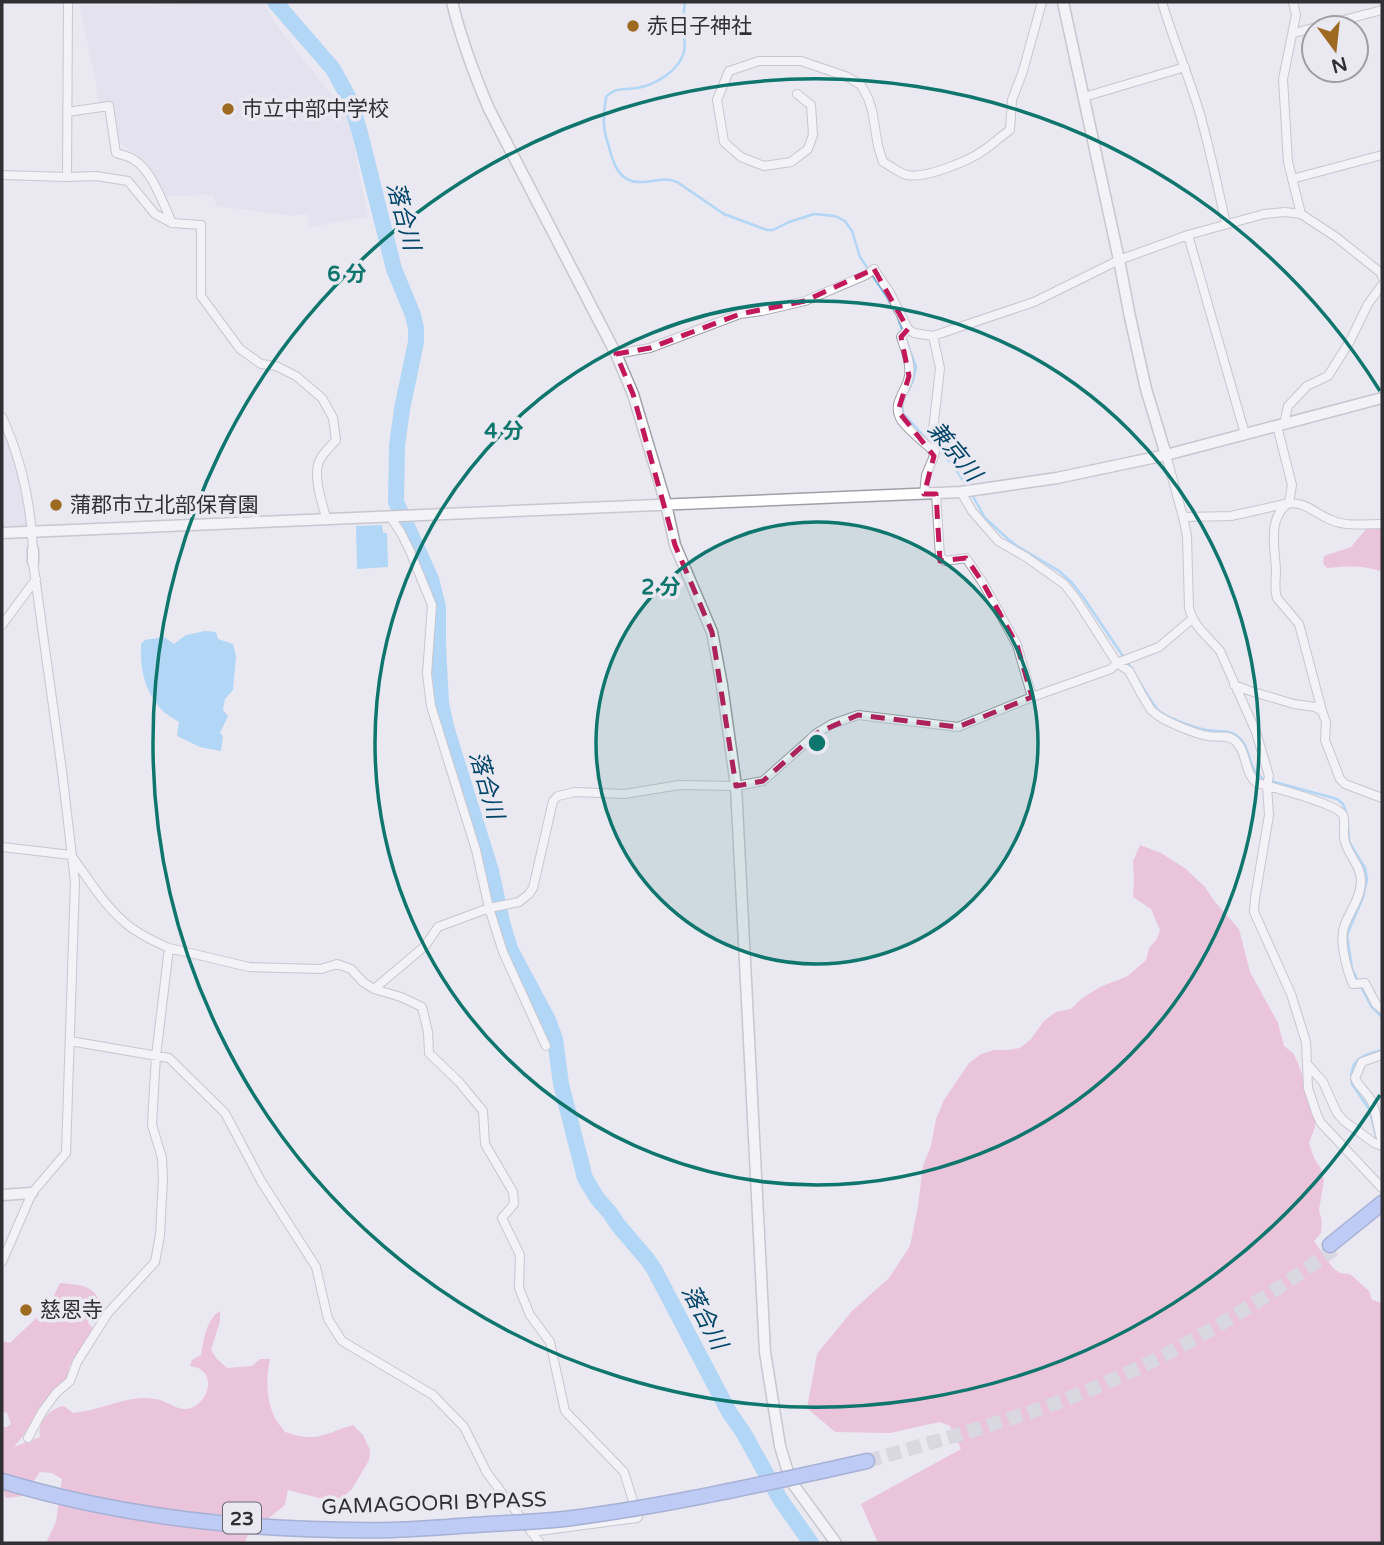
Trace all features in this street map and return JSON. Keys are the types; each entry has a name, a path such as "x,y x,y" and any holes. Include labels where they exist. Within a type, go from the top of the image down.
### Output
{"highway":[{"path":"1382,1203 1333,1246 1382,1210"},
{"name":"GAMAGOORI BYPASS","path":"2,1475 145,1507 234,1518 400,1524 561,1519 720,1493 866,1457"},
{"name":"GAMAGOORI BYPASS","path":"6,1483 146,1514 235,1525 396,1530 473,1522"}],"street":[{"path":"67,177 68,2"},
{"path":"452,2 459,29 489,109 633,394 676,545 712,632 736,786 765,1352 780,1446 786,1466 793,1484 836,1543"},
{"path":"797,94 811,105 813,135 808,149 791,162 764,166 741,156 724,142 717,100 729,71 759,61 801,61 848,77 860,85 872,110 883,162 904,174 914,176 949,167 982,152 1010,130 1012,100 1042,2"},
{"path":"1063,2 1146,389 1183,517 1192,620 1220,651 1256,732 1268,782 1269,815 1254,912 1291,994 1306,1042 1308,1088 1317,1115 1321,1123 1382,1188"},
{"path":"1162,2 1201,117 1226,224"},
{"path":"1293,2 1296,15 1294,33 1283,79 1288,162 1301,214"},
{"path":"1294,33 1382,10"},
{"path":"1084,97 1185,67"},
{"path":"67,112 109,107 116,153 131,157 142,165 160,195 172,223"},
{"path":"1292,179 1382,155"},
{"path":"2,175 96,176 128,181 155,214 172,223 201,225 201,296 240,349 261,363 276,366 296,376 322,398 333,418 336,440 319,459 317,471 318,488 327,520"},
{"path":"905,332 933,336 1034,302 1119,260 1188,235 1264,214 1301,214 1336,237 1382,277"},
{"path":"1188,235 1245,434"},
{"path":"615,354 650,348 740,314 805,301 874,270 890,293 905,332 909,370 908,381 898,401 900,420 935,450"},
{"path":"1382,285 1368,304 1350,341 1328,376 1307,386 1289,406 1280,425 1292,485 1289,503 1281,508 1274,524 1273,551 1277,598 1299,624 1326,722 1325,740 1340,779 1382,798"},
{"path":"1368,304 1382,300"},
{"path":"933,336 940,368 933,430 935,450 926,475 940,556 945,561 966,558 984,583 1017,645 1032,697"},
{"path":"2,533 965,492 1057,478 1166,455 1382,398"},
{"path":"2,417 13,440 32,532 33,562 75,882 66,1153 32,1193 2,1262"},
{"path":"965,492 972,511 998,541 1064,584 1119,662 1129,671 1157,715 1209,737 1228,736 1236,741 1252,779 1257,783 1268,782 1338,809 1344,817 1345,841 1360,872 1361,884 1343,929 1347,971 1353,985 1365,983 1376,1004 1382,1009"},
{"path":"1183,517 1231,516 1289,503 1307,506 1332,521 1343,524 1382,524"},
{"path":"392,516 432,605 427,674 431,706 476,850 503,952 546,1046"},
{"path":"2,625 36,579"},
{"path":"374,989 425,946 438,927 491,908 519,902 529,894 533,888 553,801 558,796 575,792 625,794 679,785 736,786 763,781 817,733 832,724 858,715 958,727 1111,669 1119,662 1158,647 1192,620"},
{"path":"1234,684 1294,704 1314,706 1322,711"},
{"path":"2,847 71,855 100,896 122,921 169,948 249,967 321,969 337,964 351,970 374,989 422,1007 426,1018 429,1052 482,1111 485,1144 513,1192 514,1204 502,1218 520,1255 519,1288 530,1315 550,1342 565,1411 624,1472 638,1517 531,1532"},
{"path":"28,1438 56,1393 70,1381 77,1362 108,1313 155,1262 160,1235 163,1178 162,1158 152,1125 156,1056 169,948"},
{"path":"70,1041 169,1058 225,1113 261,1181 316,1268 328,1319 342,1341 433,1395 464,1427 487,1473 540,1543"},
{"path":"1380,1145 1373,1104 1355,1078 1362,1062 1382,1055"},
{"path":"1308,1065 1323,1082 1337,1113 1344,1121 1380,1145"},
{"path":"2,1195 32,1193"}],"highlighted area":[{"path":"874,269 908,329 901,337 909,376 898,411 934,456 924,494 936,494 940,561 966,558 983,583 1017,645 1032,697 958,727 858,715 817,733 763,781 736,786 712,632 675,545 633,394 616,354 650,348 740,314 805,301"}],"shaded area":[{"name":"市立中部中学校","path":"264,2 277,26 348,116 368,217 310,227 307,214 293,216 217,206 212,195 166,196 145,161 119,142 112,102 100,103 80,6"},
{"path":"2,418 13,440 32,532 2,533"},
{"path":"1382,527 1382,572 1369,568 1327,568 1323,563 1324,556 1351,547 1367,528"},
{"path":"1140,845 1161,853 1186,869 1205,887 1239,929 1250,972 1278,1023 1284,1046 1294,1054 1315,1115 1315,1127 1309,1143 1324,1180 1319,1210 1321,1233 1314,1241 1333,1268 1340,1273 1350,1274 1369,1291 1372,1300 1382,1303 1382,1543 878,1543 861,1504 961,1449 950,1426 940,1422 890,1433 835,1432 807,1408 817,1354 852,1311 889,1278 910,1246 923,1166 931,1146 936,1119 944,1100 969,1063 981,1054 994,1050 1020,1048 1031,1039 1044,1021 1056,1012 1071,1009 1100,987 1128,976 1146,960 1149,948 1157,939 1160,930 1151,909 1133,897 1133,861"},
{"path":"60,1283 86,1287 95,1293 101,1306 89,1319 88,1323 94,1329 69,1367 67,1378 40,1408 14,1447 40,1437 40,1426 45,1417 64,1406 73,1413 143,1398 160,1400 187,1409 196,1405 205,1396 208,1384 205,1373 190,1366 192,1360 201,1355 209,1324 220,1311 220,1321 211,1350 227,1368 252,1366 260,1359 270,1359 268,1396 276,1420 285,1432 313,1437 353,1425 363,1435 370,1450 369,1460 352,1489 342,1498 319,1498 288,1490 285,1505 249,1534 244,1543 46,1543 56,1522 62,1479 52,1473 40,1472 23,1496 6,1498 2,1486 2,1427 11,1424 7,1413 2,1412 2,1341 10,1343 49,1306"}],"water":[{"path":"382,525 383,533 387,533 388,567 357,569 356,526"},
{"path":"216,632 218,639 233,644 236,656 233,690 225,699 223,710 228,716 220,733 223,736 221,751 200,747 177,736 179,722 164,712 155,701 142,670 141,644 145,640 164,637 174,644 186,635"}],"waterway":[{"name":"落合川","path":"275,2 333,69 351,102 394,269 413,315 416,342 397,446 396,502 431,579 438,607 441,703 446,727 491,871 510,949 548,1020 555,1039 561,1084 585,1178 597,1198 654,1269 729,1412 780,1499 811,1543"},
{"name":"兼京川","path":"685,2 685,49 677,65 651,84 616,90 606,97 604,131 618,170 626,179 632,181 677,182 724,214 767,230 814,214 835,216 845,221 852,231 860,257 895,312"},
{"name":"兼京川","path":"898,318 916,367 913,381 902,402 903,413 929,442"},
{"name":"兼京川","path":"937,449 968,487"},
{"name":"兼京川","path":"971,493 985,518 1008,539 1059,571 1072,583 1131,668"},
{"name":"兼京川","path":"1136,677 1157,709 1166,715 1201,729 1237,736 1245,746 1255,771 1265,779"},
{"name":"兼京川","path":"1271,781 1337,799 1343,804 1347,815"},
{"name":"兼京川","path":"1348,825 1349,842 1365,868 1367,879 1363,897 1347,935 1352,969 1371,1006 1382,1017"},
{"name":"兼京川","path":"1378,1143 1369,1109 1352,1084 1351,1076 1358,1060 1382,1050"}],"tunnel":[{"path":"867,1461 1045,1407 1122,1376 1231,1318 1334,1249"}],"place":[{"name":"赤日子神社","path":"633,26"},
{"name":"市立中部中学校","path":"228,109"},
{"name":"蒲郡市立北部保育園","path":"56,505"},
{"name":"慈恩寺","path":"26,1310"}]}
